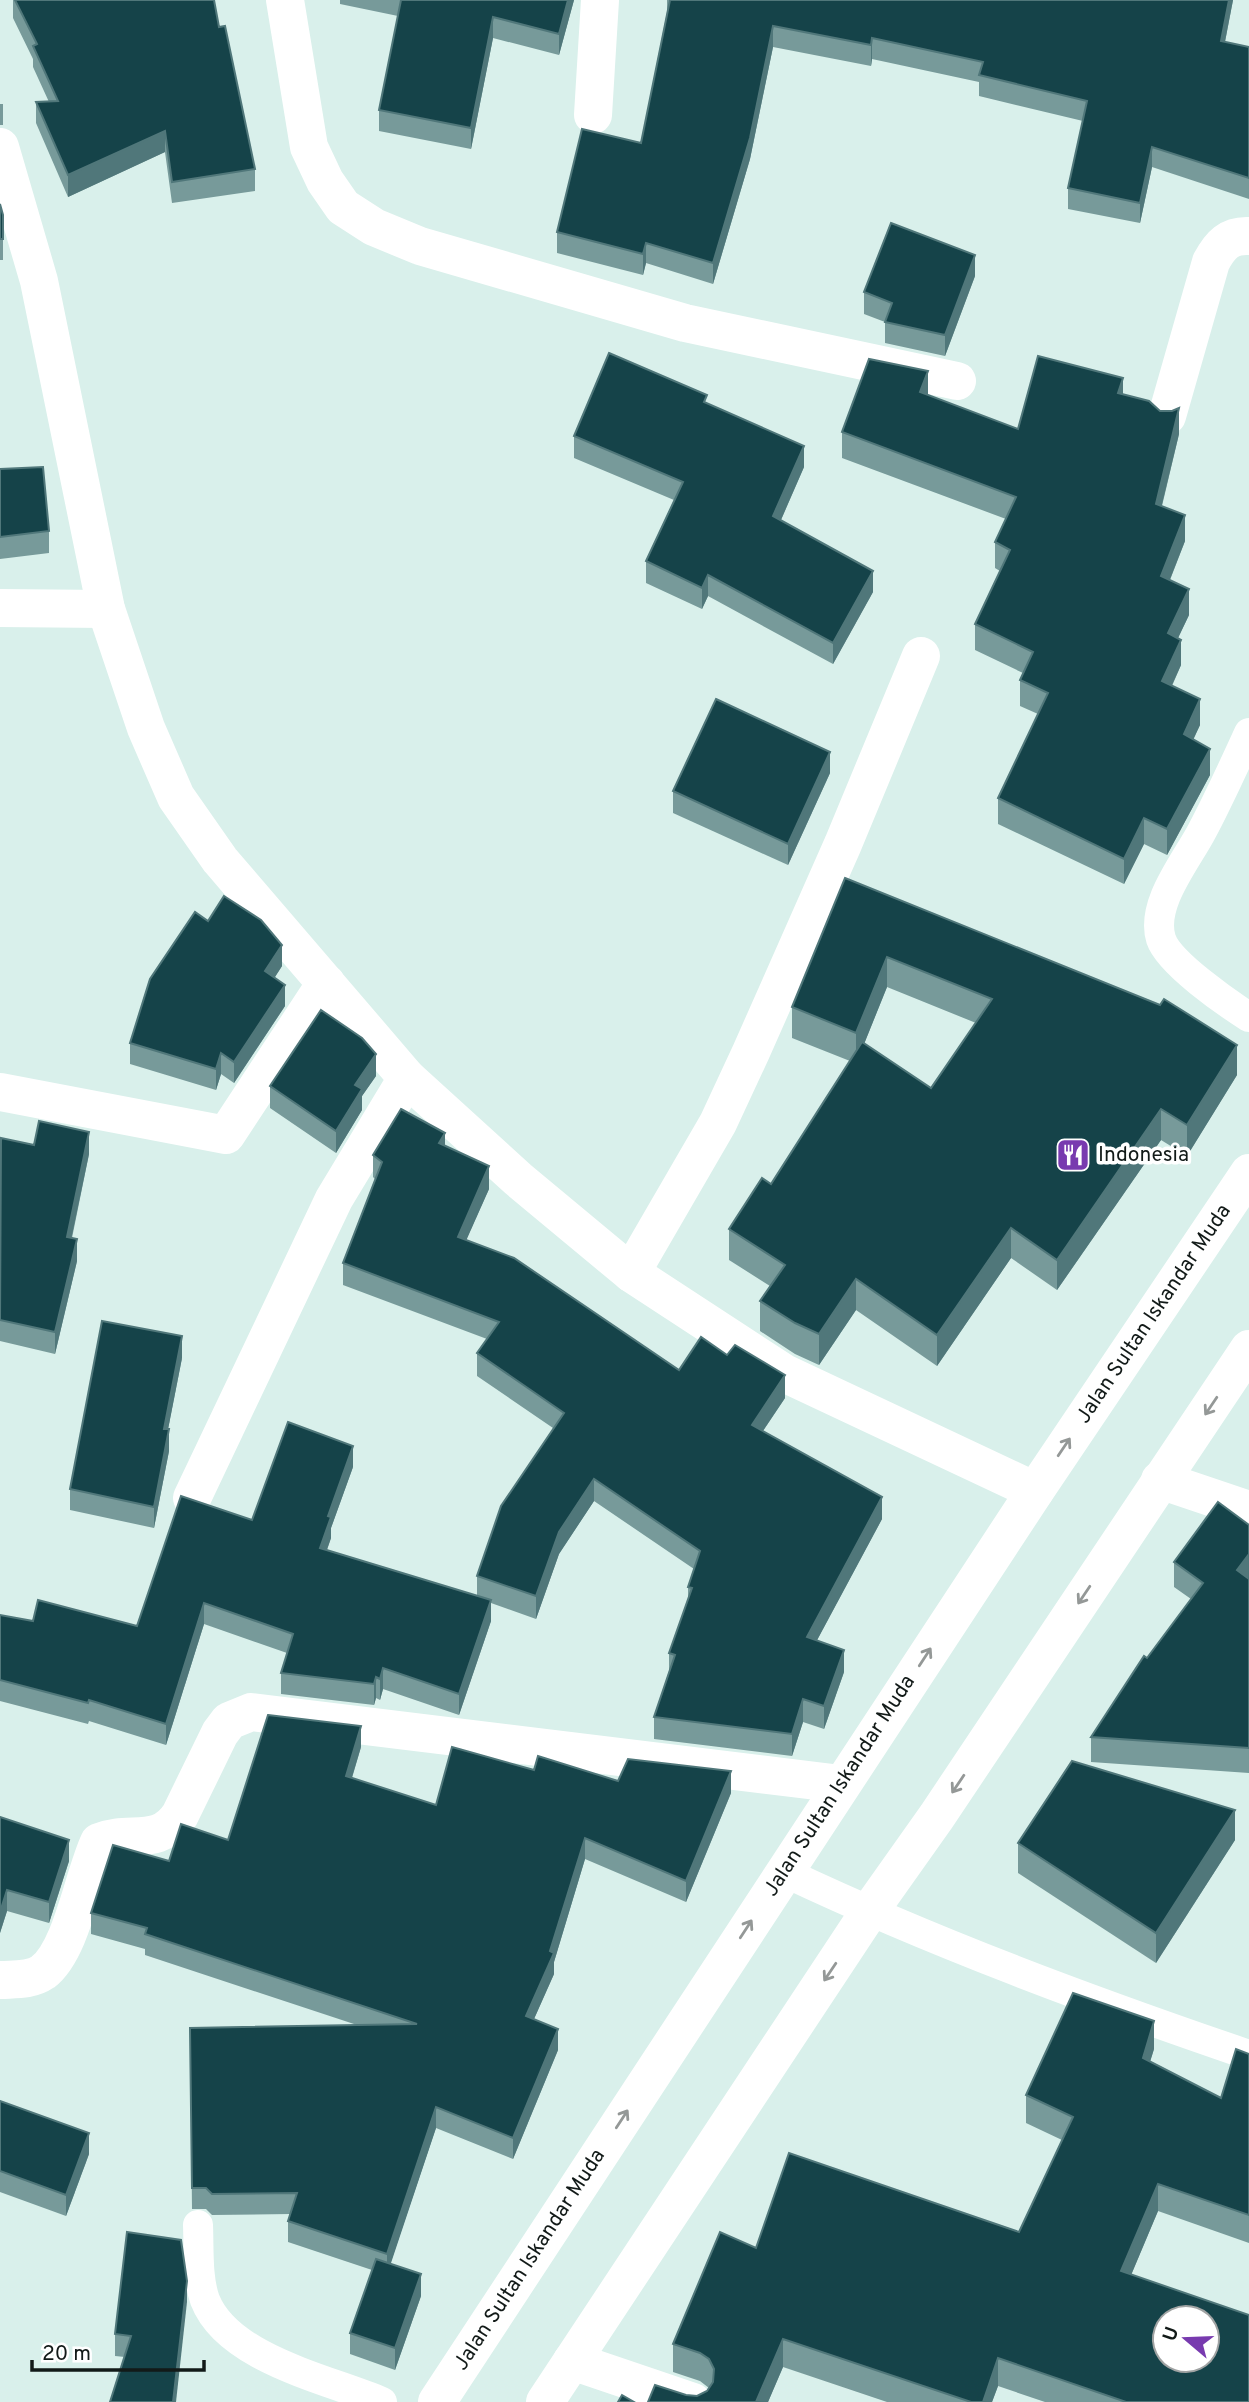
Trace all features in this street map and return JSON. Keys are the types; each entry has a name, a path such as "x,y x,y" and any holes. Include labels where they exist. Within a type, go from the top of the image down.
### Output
{"main road":[{"path":"285,0 309,147 325,181 343,207 374,227 420,246 685,323 957,381"},
{"path":"593,116 600,0"},
{"path":"0,147 39,281 106,608 146,728 176,797 220,860 407,1078 518,1179 631,1273 784,1373 1034,1491"},
{"path":"1167,416 1212,262 1218,249 1227,240 1249,236"},
{"path":"0,608 106,608"},
{"path":"631,1273 718,1123 843,844 921,656"},
{"path":"0,1092 226,1135 326,983"},
{"path":"192,1498 334,1199 407,1078"},
{"name":"Jalan Sultan Iskandar Muda","path":"437,2402 1034,1491 1249,1173"},
{"path":"545,2402 869,1912 937,1816 1249,1349"},
{"path":"1160,1480 1249,1510"},
{"path":"0,1980 29,1978 43,1971 62,1949 91,1858 99,1842 108,1838 157,1834 172,1826 220,1733 229,1721 251,1712 841,1784"},
{"path":"572,2361 693,2402"}],"lane":[{"path":"1249,733 1202,831 1169,888 1159,926 1161,940 1168,952 1221,999 1249,1017"},
{"path":"784,1872 869,1912 1125,2013 1249,2055"},
{"path":"198,2225 205,2299 220,2326 242,2344 278,2362 382,2402"}],"building":[{"path":"15,0 214,0 219,27 225,26 255,169 172,182 165,131 68,175 36,102 58,101 33,46 37,44"},
{"path":"401,0 568,0 559,34 493,17 471,128 379,110"},
{"path":"670,0 1229,0 1221,41 1249,47 1249,178 1152,147 1140,203 1068,188 1087,101 979,75 983,62 872,38 871,45 773,26 750,138 713,263 646,243 643,254 557,232 582,129 641,143"},
{"path":"0,204 3,215 3,239 0,239"},
{"path":"891,223 975,255 945,335 885,322 892,303 864,292"},
{"path":"609,353 707,395 704,402 804,446 773,516 873,571 833,643 708,575 702,588 646,561 683,482 574,436"},
{"path":"1038,356 1123,378 1118,393 1149,401 1160,411 1179,408 1156,504 1185,515 1161,576 1189,589 1168,633 1181,640 1162,681 1200,699 1184,734 1210,749 1167,829 1144,818 1124,859 998,798 1048,693 1020,680 1033,652 975,624 1010,550 995,542 1016,497 842,432 869,359 928,371 920,392 1018,429"},
{"path":"43,467 49,531 0,537 0,469"},
{"path":"716,699 830,752 788,844 673,791"},
{"path":"845,878 1160,1005 1164,999 1237,1045 1187,1125 1161,1109 1057,1260 1011,1228 937,1335 856,1279 819,1334 795,1323 760,1301 785,1265 729,1229 762,1178 771,1184 862,1042 931,1088 992,999 887,957 856,1033 792,1007"},
{"path":"224,896 261,920 282,945 265,971 285,985 234,1062 221,1053 216,1069 130,1043 150,979 195,912 208,921"},
{"path":"321,1010 362,1038 376,1054 355,1085 362,1089 336,1131 270,1086"},
{"path":"401,1109 445,1133 439,1143 489,1166 458,1237 514,1258 679,1370 701,1337 727,1355 735,1345 785,1375 752,1425 882,1497 807,1637 844,1650 824,1706 803,1699 792,1734 654,1717 675,1655 669,1653 692,1588 688,1587 700,1551 594,1479 559,1532 536,1596 477,1576 501,1506 564,1413 477,1353 499,1322 343,1263 382,1162 373,1155"},
{"path":"39,1121 89,1132 67,1237 77,1239 55,1332 0,1320 1,1138 34,1145"},
{"path":"102,1321 182,1336 164,1429 169,1429 154,1507 70,1489"},
{"path":"288,1422 353,1446 328,1516 331,1517 320,1548 491,1600 459,1694 383,1668 380,1679 376,1677 374,1684 281,1673 293,1634 204,1603 166,1724 89,1700 88,1703 0,1680 0,1615 33,1621 38,1600 137,1626 181,1496 252,1520"},
{"path":"1218,1502 1249,1525 1249,1554 1237,1570 1249,1579 1249,1748 1091,1737 1144,1656 1147,1658 1203,1583 1174,1562"},
{"path":"268,1715 361,1726 346,1776 436,1805 452,1747 534,1770 538,1756 618,1781 628,1759 731,1771 686,1881 585,1838 550,1951 554,1953 526,2016 558,2029 513,2138 436,2107 387,2254 288,2221 297,2193 212,2194 206,2188 192,2188 190,2028 417,2024 145,1934 147,1928 91,1913 113,1845 169,1861 181,1824 228,1840"},
{"path":"1072,1761 1235,1810 1156,1933 1018,1843"},
{"path":"0,1817 69,1840 49,1902 7,1890 0,1912"},
{"path":"1073,1993 1154,2021 1143,2058 1221,2098 1236,2049 1249,2054 1249,2215 1158,2184 1121,2271 1217,2304 1151,2304 1151,2374 1221,2374 1221,2305 1249,2315 1249,2402 1126,2402 998,2358 983,2402 971,2402 783,2339 756,2402 648,2402 655,2385 697,2396 707,2391 713,2382 714,2369 709,2359 673,2344 720,2232 756,2248 789,2153 1019,2232 1073,2117 1026,2095"},
{"path":"0,2101 89,2133 66,2195 0,2171"},
{"path":"127,2232 181,2240 187,2281 173,2402 110,2402 131,2336 115,2334"},
{"path":"376,2259 421,2274 395,2348 350,2333"},
{"path":"622,2395 634,2402 618,2402"}],"place":[{"name":"Indonesia","path":"1073,1155"}]}
